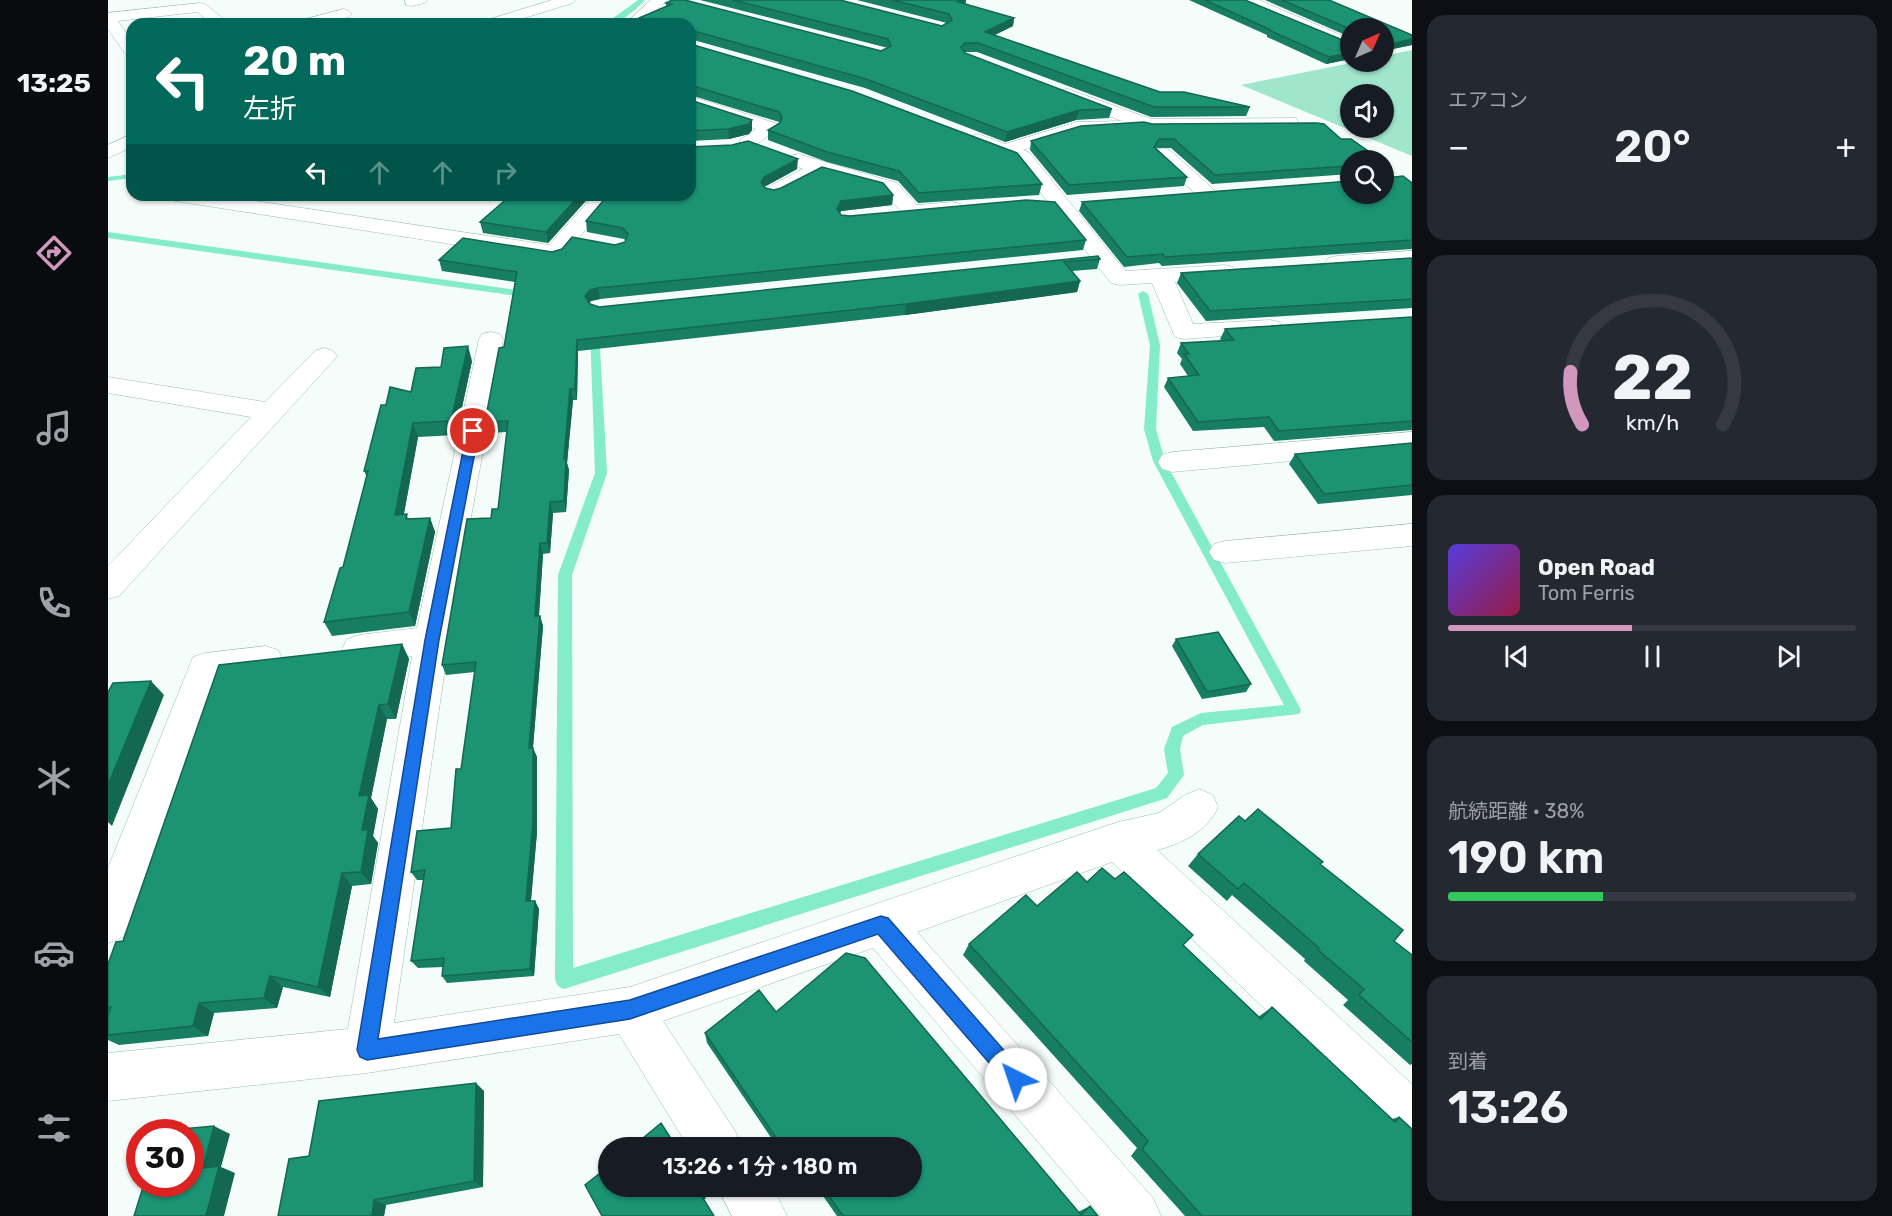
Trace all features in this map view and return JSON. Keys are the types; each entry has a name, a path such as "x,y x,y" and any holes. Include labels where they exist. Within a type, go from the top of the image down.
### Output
{"street":[{"path":"509,18 568,0"},
{"path":"640,18 660,0"},
{"path":"1246,0 1340,41"},
{"path":"509,4 523,14"},
{"path":"126,44 108,18 200,8 214,18"},
{"path":"328,18 344,14"},
{"path":"1048,87 1149,125"},
{"path":"696,103 771,128 740,144 773,151 819,168 890,187 912,212"},
{"path":"1004,150 1077,128 1289,122"},
{"path":"962,134 1023,157 1071,203 1103,257 1119,278 1245,270"},
{"path":"108,152 126,143"},
{"path":"1163,154 1206,193"},
{"path":"773,192 819,168"},
{"path":"1183,195 1228,191"},
{"path":"214,201 554,253 600,201"},
{"path":"1036,202 1071,203"},
{"path":"891,214 968,207"},
{"path":"568,237 597,242"},
{"path":"1079,259 1103,257"},
{"path":"1316,265 1412,258"},
{"path":"1161,277 1184,332 1298,325"},
{"path":"367,1050 432,640 491,339"},
{"path":"108,587 121,555 272,412 324,356"},
{"path":"108,385 272,412"},
{"path":"1172,462 1412,441"},
{"path":"1225,552 1412,535"},
{"path":"330,652 432,640"},
{"path":"108,922 205,667 296,656"},
{"path":"108,1077 367,1050 630,1010 1118,841 1169,829 1199,807"},
{"path":"1118,841 1412,1117"},
{"path":"881,924 1135,1216"},
{"path":"630,1010 711,1137"},
{"path":"749,1197 761,1216"}],"green space":[{"path":"1412,50 1412,156 1369,138 1394,138 1394,84 1340,84 1340,126 1241,85 1340,65 1340,72 1394,72 1394,54"}],"building":[{"path":"672,0 685,0 881,51 891,46 888,39 733,0 840,0 942,26 952,20 949,14 892,0 963,0 958,2 1014,18 985,32 1160,92 1184,92 1250,107 1154,107 978,43 965,43 961,47 965,53 1112,109 1079,110 1007,132 866,79 696,32 696,18 639,18 672,4 666,3"},
{"path":"1205,0 1245,0 1340,39 1340,55 1329,57 1269,30 1271,30"},
{"path":"1282,0 1329,0 1372,18 1340,18 1340,25"},
{"path":"1394,27 1412,35 1412,39 1394,43"},
{"path":"696,46 852,91 1017,153 1042,184 919,193 899,171 827,152 768,130 780,123 782,117 779,112 696,87"},
{"path":"696,102 752,120 749,124 728,129 696,131"},
{"path":"1144,122 1152,124 1317,123 1324,124 1341,139 1351,139 1367,150 1340,150 1340,167 1215,175 1174,139 1159,139 1154,147 1187,177 1069,185 1031,141 1081,126"},
{"path":"748,141 798,159 764,177 761,182 765,188 774,190 781,188 822,167 883,183 893,195 841,201 837,209 841,215 1026,200 1055,202 1086,240 598,288 590,290 585,296 590,304 599,307 1098,256 1100,259 1064,262 1080,281 906,304 577,340 575,389 570,389 564,459 566,459 564,501 550,502 547,543 540,543 535,616 540,616 529,748 533,748 533,823 526,901 535,901 530,969 442,976 444,958 411,961 425,870 411,872 417,831 451,828 456,769 461,769 476,662 442,665 467,519 491,518 492,509 498,509 508,421 485,422 499,348 504,347 517,272 439,260 463,238 552,252 562,249 572,237 615,245 625,242 628,234 623,228 586,221 603,201 696,201 696,147 732,145"},
{"path":"1403,176 1412,183 1412,240 1165,257 1163,254 1127,257 1082,202 1340,182 1340,204 1394,204 1394,177"},
{"path":"504,201 574,201 546,232 480,222"},
{"path":"1412,258 1412,299 1210,311 1181,273"},
{"path":"1412,317 1412,421 1279,431 1269,417 1198,422 1168,378 1199,375 1184,354 1189,354 1181,343 1234,340 1225,329"},
{"path":"468,346 451,421 413,423 395,515 407,514 406,519 430,518 409,612 324,622 340,568 343,567 368,471 364,471 381,405 386,405 390,387 411,392 416,368 441,367 444,348"},
{"path":"1412,443 1412,485 1324,494 1295,454"},
{"path":"1218,632 1251,684 1207,692 1176,639"},
{"path":"402,644 388,704 379,705 359,796 369,795 362,830 368,830 361,872 342,873 318,987 270,976 264,998 199,1003 193,1026 108,1035 108,1016 111,1007 108,1008 108,964 116,942 123,941 219,665"},
{"path":"151,681 108,785 108,692 113,683"},
{"path":"1258,809 1323,862 1320,864 1403,930 1394,941 1412,955 1412,1042 1359,995 1364,989 1318,950 1319,948 1244,883 1238,889 1198,854 1239,816 1245,821"},
{"path":"1102,868 1115,879 1124,872 1193,935 1183,945 1261,1019 1272,1007 1395,1122 1399,1117 1412,1129 1412,1216 1202,1216 1142,1149 1148,1141 969,944 1026,895 1037,906 1077,872 1087,882"},
{"path":"846,953 865,958 1081,1215 1090,1206 1098,1216 843,1216 830,1197 922,1197 922,1137 776,1137 705,1033 759,990 776,1012"},
{"path":"476,1083 474,1181 374,1200 372,1216 278,1216 289,1159 309,1156 319,1101"},
{"path":"661,1123 670,1137 644,1137"},
{"path":"214,1126 204,1164 204,1127"},
{"path":"219,1166 206,1216 134,1216 140,1197 204,1197 204,1168"},
{"path":"598,1175 598,1197 702,1197 714,1216 602,1216 585,1185"}],"waterway":[{"path":"618,18 642,0"},
{"path":"108,179 126,177"},
{"path":"108,235 531,295"},
{"path":"594,331 601,473 565,575 564,980 1161,793 1176,775 1172,749 1177,732 1201,719 1294,710 1159,461 1150,429 1155,345 1143,294"}],"route":[{"path":"473,431 432,640 367,1050 630,1010 881,924 1016,1079"}]}
